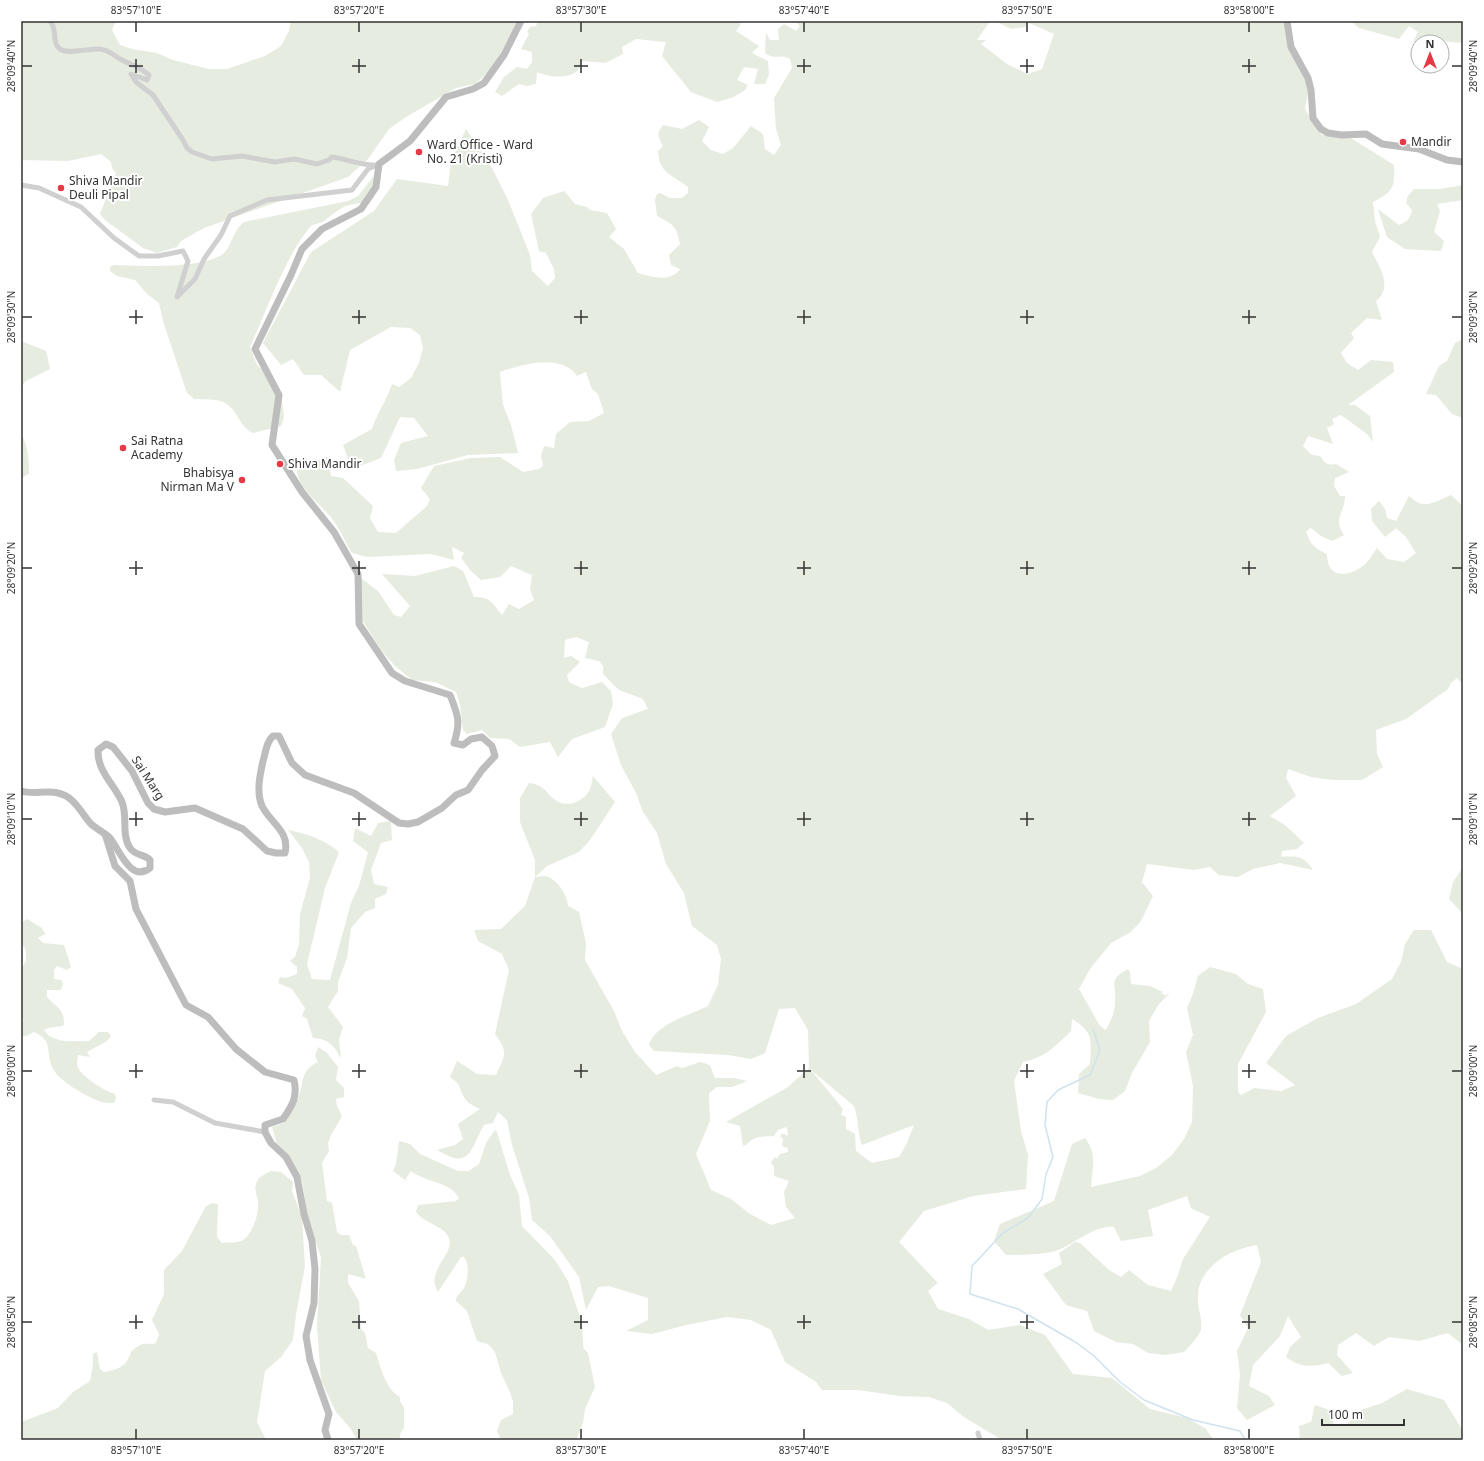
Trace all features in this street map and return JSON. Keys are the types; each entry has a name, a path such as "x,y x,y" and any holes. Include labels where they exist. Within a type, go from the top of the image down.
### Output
{"street":[{"path":"50,21 55,31 55,43 59,49 66,52 101,49 111,52 121,60 135,64 149,75 147,80 130,74 136,82 153,96 184,140 187,148 192,152 212,159 242,156 275,162 294,159 310,164 317,164 329,160 332,156 348,159 360,165 377,164"},
{"path":"21,185 39,188 81,207 114,238 139,256 158,256 183,251 188,261 176,297 195,278 204,259 221,235 230,216 266,200 352,190 368,169 410,141 446,97 473,89 484,83 504,55 521,21"},
{"path":"1287,21 1291,47 1308,78 1311,90 1313,118 1321,129 1332,134 1366,134 1382,144 1419,148 1447,160 1463,162"},
{"name":"Sai Marg","path":"21,791 35,793 58,793 68,796 90,822 112,840 124,861 130,868 140,871 150,868 151,863 149,858 133,852 128,844 122,803 106,778 99,760 99,747 106,744 110,745 132,771 148,803 154,809 165,812 195,808 243,829 267,850 279,854 285,853 287,844 285,837 262,805 258,782 269,739 273,736 279,736 292,763 306,775 354,793 399,823 408,824 418,822 442,808 456,796 468,790 482,770 495,756 492,746 482,737 471,739 463,745 454,743 459,728 456,712 450,695 405,681 392,673 359,624 358,574 334,532 302,492 272,445 279,394 254,349 291,275 302,249 322,229 361,209 376,187 377,164"},
{"path":"105,834 115,866 130,881 136,909 186,1005 208,1017 236,1049 259,1068 265,1072 294,1080 296,1088 295,1102 283,1119 265,1125 265,1132 271,1144 286,1157 297,1177 304,1214 312,1241 315,1269 314,1304 306,1336 310,1360 329,1414 325,1430 328,1440"},
{"path":"154,1100 173,1102 215,1123 265,1132"},
{"path":"978,1433 980,1440"}],"shaded area":[{"path":"21,21 116,21 112,30 120,45 132,49 157,53 173,60 209,69 227,69 265,56 281,46 289,31 291,21 518,21 493,68 475,84 456,88 406,117 389,129 368,159 348,177 204,228 181,241 177,247 157,253 143,248 105,220 100,214 116,173 112,168 111,162 101,154 68,161 21,160"},
{"path":"538,21 737,21 741,24 736,31 759,46 752,53 768,61 769,75 765,84 754,84 758,69 744,67 737,80 748,85 745,90 734,97 717,102 691,92 662,56 666,42 636,39 622,47 623,54 605,63 583,61 576,72 568,76 551,76 537,72 536,84 527,86 519,84 502,96 495,92 504,77 517,67 527,69 532,62 532,52 521,49 529,34 527,32 530,27 536,26"},
{"path":"795,21 992,21 988,24 977,40 986,40 981,44 1007,64 1028,74 1042,69 1054,34 1029,23 1025,27 1011,29 995,21 1285,21 1309,87 1305,109 1322,135 1346,135 1394,165 1394,179 1389,192 1373,202 1375,221 1380,237 1372,252 1383,277 1384,290 1376,301 1382,320 1367,318 1351,333 1354,338 1341,353 1347,363 1358,370 1371,360 1393,362 1394,372 1348,405 1355,405 1370,416 1373,442 1367,434 1341,415 1332,419 1334,424 1327,428 1333,444 1308,436 1303,446 1312,455 1320,456 1326,463 1330,465 1336,464 1349,472 1335,478 1334,486 1340,496 1345,496 1339,520 1339,524 1344,535 1332,541 1321,536 1311,528 1306,531 1313,545 1327,554 1330,568 1334,572 1344,574 1350,573 1363,566 1377,548 1387,559 1404,562 1416,553 1406,537 1396,528 1385,537 1372,521 1371,509 1379,501 1385,509 1387,518 1396,521 1409,496 1414,501 1429,504 1451,495 1463,506 1463,684 1457,678 1451,683 1448,689 1406,719 1376,730 1377,754 1383,767 1362,780 1333,780 1311,777 1288,769 1286,778 1296,796 1270,816 1285,825 1304,843 1297,849 1282,851 1281,857 1296,857 1303,859 1313,870 1280,863 1253,869 1238,877 1219,875 1210,867 1194,870 1147,864 1142,882 1153,896 1141,921 1131,932 1111,943 1090,969 1079,989 1100,1026 1106,1030 1115,1007 1114,983 1117,976 1121,973 1128,969 1130,972 1131,984 1150,986 1163,992 1160,994 1164,994 1164,996 1170,993 1159,1004 1149,1021 1150,1042 1132,1073 1125,1091 1113,1100 1099,1099 1078,1093 1079,1074 1090,1064 1091,1043 1088,1033 1072,1019 1071,1031 1055,1046 1037,1058 1023,1062 1014,1081 1021,1131 1028,1155 1026,1189 973,1196 924,1211 899,1242 938,1283 928,1291 938,1309 969,1319 988,1330 1020,1325 1045,1335 1073,1374 1112,1378 1150,1409 1187,1418 1205,1428 1214,1440 1002,1440 964,1417 947,1403 929,1397 900,1396 858,1390 822,1390 816,1382 785,1362 771,1330 751,1320 727,1317 686,1325 652,1334 626,1331 648,1320 648,1298 609,1286 598,1287 586,1310 579,1277 550,1236 532,1220 529,1198 512,1145 507,1120 498,1112 493,1123 484,1125 471,1150 462,1158 448,1156 437,1150 455,1145 463,1139 458,1124 480,1109 470,1104 464,1098 458,1084 450,1077 457,1061 477,1074 496,1075 502,1063 504,1054 504,1050 495,1034 509,970 502,954 478,941 474,930 501,929 525,906 535,877 549,877 558,884 566,897 568,906 579,912 586,943 585,960 614,1011 622,1031 635,1052 656,1075 677,1066 682,1068 700,1062 710,1065 715,1078 734,1078 747,1081 732,1087 717,1087 709,1093 710,1121 696,1154 711,1190 731,1199 750,1214 771,1225 795,1218 786,1207 784,1192 789,1181 774,1176 774,1167 771,1162 775,1157 777,1159 780,1154 788,1152 788,1148 782,1146 783,1139 780,1137 782,1133 788,1136 787,1127 778,1130 774,1136 756,1138 743,1146 740,1126 726,1122 788,1087 809,1068 808,1030 795,1008 779,1009 765,1053 751,1059 728,1055 654,1051 649,1045 658,1031 674,1021 708,1006 718,985 721,959 717,945 692,926 684,893 666,864 657,833 643,812 636,793 621,765 611,734 622,718 648,709 643,699 619,690 603,674 603,666 599,661 585,658 589,642 576,637 565,640 564,658 571,656 580,662 567,675 569,682 582,688 602,682 611,691 613,704 605,727 572,739 558,757 550,742 520,747 509,739 490,738 482,730 467,734 463,730 460,705 456,692 435,682 412,680 395,666 381,650 359,615 358,576 378,591 394,615 401,617 410,606 382,574 415,576 454,566 463,571 474,597 480,597 488,600 502,615 509,604 519,609 534,600 530,589 532,575 511,566 500,577 481,580 471,571 461,558 464,553 452,547 454,560 431,554 367,557 352,553 336,524 305,489 300,482 298,474 297,467 328,457 331,476 343,478 373,506 370,518 378,532 396,533 427,506 430,499 421,488 434,466 471,458 500,457 523,472 539,469 543,466 541,456 544,446 554,448 556,434 570,422 589,421 604,413 598,394 592,389 586,372 577,376 570,369 562,365 541,362 509,369 500,372 503,405 511,425 518,453 468,455 417,469 396,471 394,460 401,443 428,436 414,418 400,417 381,458 352,469 343,445 372,429 392,384 399,387 411,378 419,363 423,348 420,335 410,328 391,327 350,350 340,392 321,375 304,375 293,359 281,365 263,343 311,252 374,211 397,179 448,186 451,161 466,129 492,168 508,200 530,255 532,271 548,286 555,278 554,269 546,253 539,251 531,214 543,198 564,191 575,204 587,207 590,210 607,213 616,229 609,237 624,249 638,273 660,278 671,276 680,269 671,265 669,255 680,244 677,232 673,226 657,216 655,200 657,194 660,193 670,198 682,198 688,193 688,187 663,169 658,151 663,146 659,138 659,131 663,125 682,129 699,120 709,127 702,141 711,150 723,154 733,148 751,126 763,134 765,149 774,155 781,145 776,129 774,98 792,68 790,59 787,57 775,57 765,53 766,33 770,40 779,40 778,29 784,24 796,31 800,26","holes":["811,1070 854,1106 862,1145 914,1125 907,1143 899,1157 872,1163 856,1151 855,1134 846,1129 846,1117 841,1115 843,1109"]},
{"path":"1351,21 1463,21 1463,43 1450,42 1450,34 1417,34 1418,32 1409,26 1399,39 1359,28"},
{"path":"373,177 377,179 377,188 373,198 369,201 353,204 340,209 322,222 311,226 301,239 284,269 250,347 257,365 274,381 281,394 284,417 281,426 253,433 245,427 233,410 222,401 194,399 187,393 163,321 159,303 147,294 135,280 117,276 110,271 110,267 114,265 170,266 213,259 226,251 240,225 244,222 348,201 358,196"},
{"path":"1463,185 1463,200 1437,204 1440,211 1434,232 1444,241 1441,251 1405,249 1387,237 1378,209 1399,225 1406,221 1410,216 1412,210 1406,203 1408,196 1414,189 1440,189"},
{"path":"1463,339 1463,418 1452,414 1436,395 1426,394 1439,366 1447,361 1455,343"},
{"path":"21,341 46,351 50,369 26,381 21,386"},
{"path":"21,433 28,453 29,474 21,478"},
{"path":"593,776 615,802 590,840 579,852 547,866 535,877 535,860 520,822 520,798 529,783 540,786 561,803 569,804 577,802 588,792"},
{"path":"391,821 392,840 381,843 371,870 374,884 388,887 386,894 375,899 375,908 365,912 351,928 347,958 338,982 338,991 328,1007 343,1027 339,1040 341,1058 336,1050 327,1041 313,1038 307,1019 302,1016 305,1008 292,989 278,983 280,977 286,978 297,974 297,967 290,961 295,957 299,944 300,914 310,878 309,862 302,848 288,830 315,838 333,847 339,852 325,888 307,964 312,979 330,980 351,903 359,886 368,852 353,841 355,828 371,836 378,823"},
{"path":"1463,867 1463,914 1449,899 1453,882"},
{"path":"27,919 42,928 45,934 38,938 43,943 64,945 71,967 67,970 57,966 54,970 54,979 61,980 63,984 61,990 47,990 47,997 57,1006 63,1015 64,1025 44,1030 52,1038 64,1041 89,1041 99,1032 108,1032 111,1036 107,1041 87,1052 90,1057 78,1055 77,1063 80,1071 87,1078 101,1088 115,1094 116,1098 114,1103 102,1102 93,1099 60,1078 52,1067 47,1043 40,1035 34,1032 26,1036 21,1036 21,1024 24,1020 21,1018 21,970 26,961 26,954 25,948 21,943 21,923"},
{"path":"1414,930 1431,930 1447,962 1463,969 1463,1345 1448,1333 1419,1341 1389,1337 1374,1346 1356,1333 1338,1345 1337,1355 1353,1373 1342,1376 1328,1363 1306,1366 1291,1361 1286,1357 1290,1347 1301,1337 1288,1316 1280,1336 1253,1365 1249,1386 1269,1396 1275,1405 1247,1420 1237,1408 1240,1374 1237,1351 1248,1328 1240,1315 1261,1262 1257,1245 1246,1247 1225,1256 1208,1270 1202,1279 1199,1290 1198,1305 1201,1325 1200,1332 1184,1352 1165,1355 1148,1353 1133,1344 1116,1342 1094,1331 1087,1311 1066,1305 1043,1274 1062,1264 1059,1253 1075,1242 1080,1243 1109,1270 1121,1277 1129,1270 1148,1285 1171,1291 1183,1259 1210,1217 1191,1208 1187,1196 1148,1210 1153,1236 1121,1241 1114,1227 1100,1228 1058,1250 1025,1255 1006,1255 994,1241 1000,1224 1054,1201 1072,1144 1085,1138 1092,1150 1093,1162 1091,1187 1140,1176 1156,1168 1172,1155 1184,1139 1192,1122 1193,1086 1186,1052 1193,1035 1187,1008 1198,976 1210,967 1236,974 1248,984 1263,989 1266,1012 1238,1064 1238,1092 1241,1095 1254,1088 1281,1091 1295,1085 1266,1063 1286,1036 1318,1018 1356,1004 1392,979 1401,962 1405,944"},
{"path":"318,1047 327,1053 338,1067 336,1080 344,1088 344,1097 336,1099 337,1106 342,1116 331,1135 328,1143 329,1151 322,1163 327,1201 332,1203 337,1232 341,1235 349,1235 353,1245 356,1246 366,1279 348,1274 348,1283 359,1301 361,1329 365,1333 368,1348 376,1353 387,1383 395,1394 400,1397 400,1401 404,1408 404,1428 401,1432 399,1440 357,1440 351,1429 336,1412 321,1380 317,1326 321,1257 308,1219 302,1181 289,1156 277,1144 272,1127 284,1123 291,1111 298,1098 305,1073 312,1065 318,1062 315,1056"},
{"path":"495,1130 497,1132 510,1175 519,1195 522,1226 555,1260 568,1281 582,1323 584,1349 588,1353 595,1387 585,1409 583,1423 576,1440 501,1440 497,1431 501,1420 513,1414 513,1401 501,1373 495,1352 488,1344 477,1341 467,1311 456,1301 467,1281 468,1268 466,1260 464,1257 461,1257 438,1292 435,1284 435,1276 449,1249 450,1242 446,1233 419,1216 416,1212 418,1205 456,1201 459,1198 444,1185 423,1178 411,1171 405,1180 393,1171 396,1164 399,1141 410,1144 420,1154 458,1171 469,1171 479,1164 486,1143"},
{"path":"271,1171 281,1172 293,1182 292,1191 302,1217 305,1266 293,1340 281,1357 265,1371 257,1422 266,1440 21,1440 21,1422 58,1408 73,1392 90,1381 93,1365 93,1354 97,1352 100,1369 104,1372 118,1368 124,1364 131,1352 138,1346 156,1343 159,1334 152,1320 164,1294 164,1270 182,1251 206,1206 212,1203 218,1204 217,1237 222,1243 241,1241 248,1235 256,1219 258,1201 255,1189 257,1182 262,1176"},
{"path":"1407,1389 1444,1400 1463,1431 1463,1440 1300,1440 1299,1426 1311,1422 1315,1405 1335,1412 1333,1424 1345,1426 1361,1410 1382,1403"}],"waterway":[{"path":"1093,1029 1100,1050 1090,1075 1058,1090 1047,1102 1045,1125 1053,1157 1046,1174 1042,1199 1028,1218 1003,1233 972,1266 970,1294 1018,1309 1077,1343 1094,1356 1120,1382 1144,1400 1193,1420 1240,1431 1245,1440"}],"place":[{"name":"Mandir","path":"1403,142"},
{"name":"Ward Office - Ward No. 21 (Kristi)","path":"419,152"},
{"name":"Shiva Mandir Deuli Pipal","path":"61,188"},
{"name":"Sai Ratna Academy","path":"123,448"},
{"name":"Shiva Mandir","path":"280,464"},
{"name":"Bhabisya Nirman Ma V","path":"242,480"}]}
